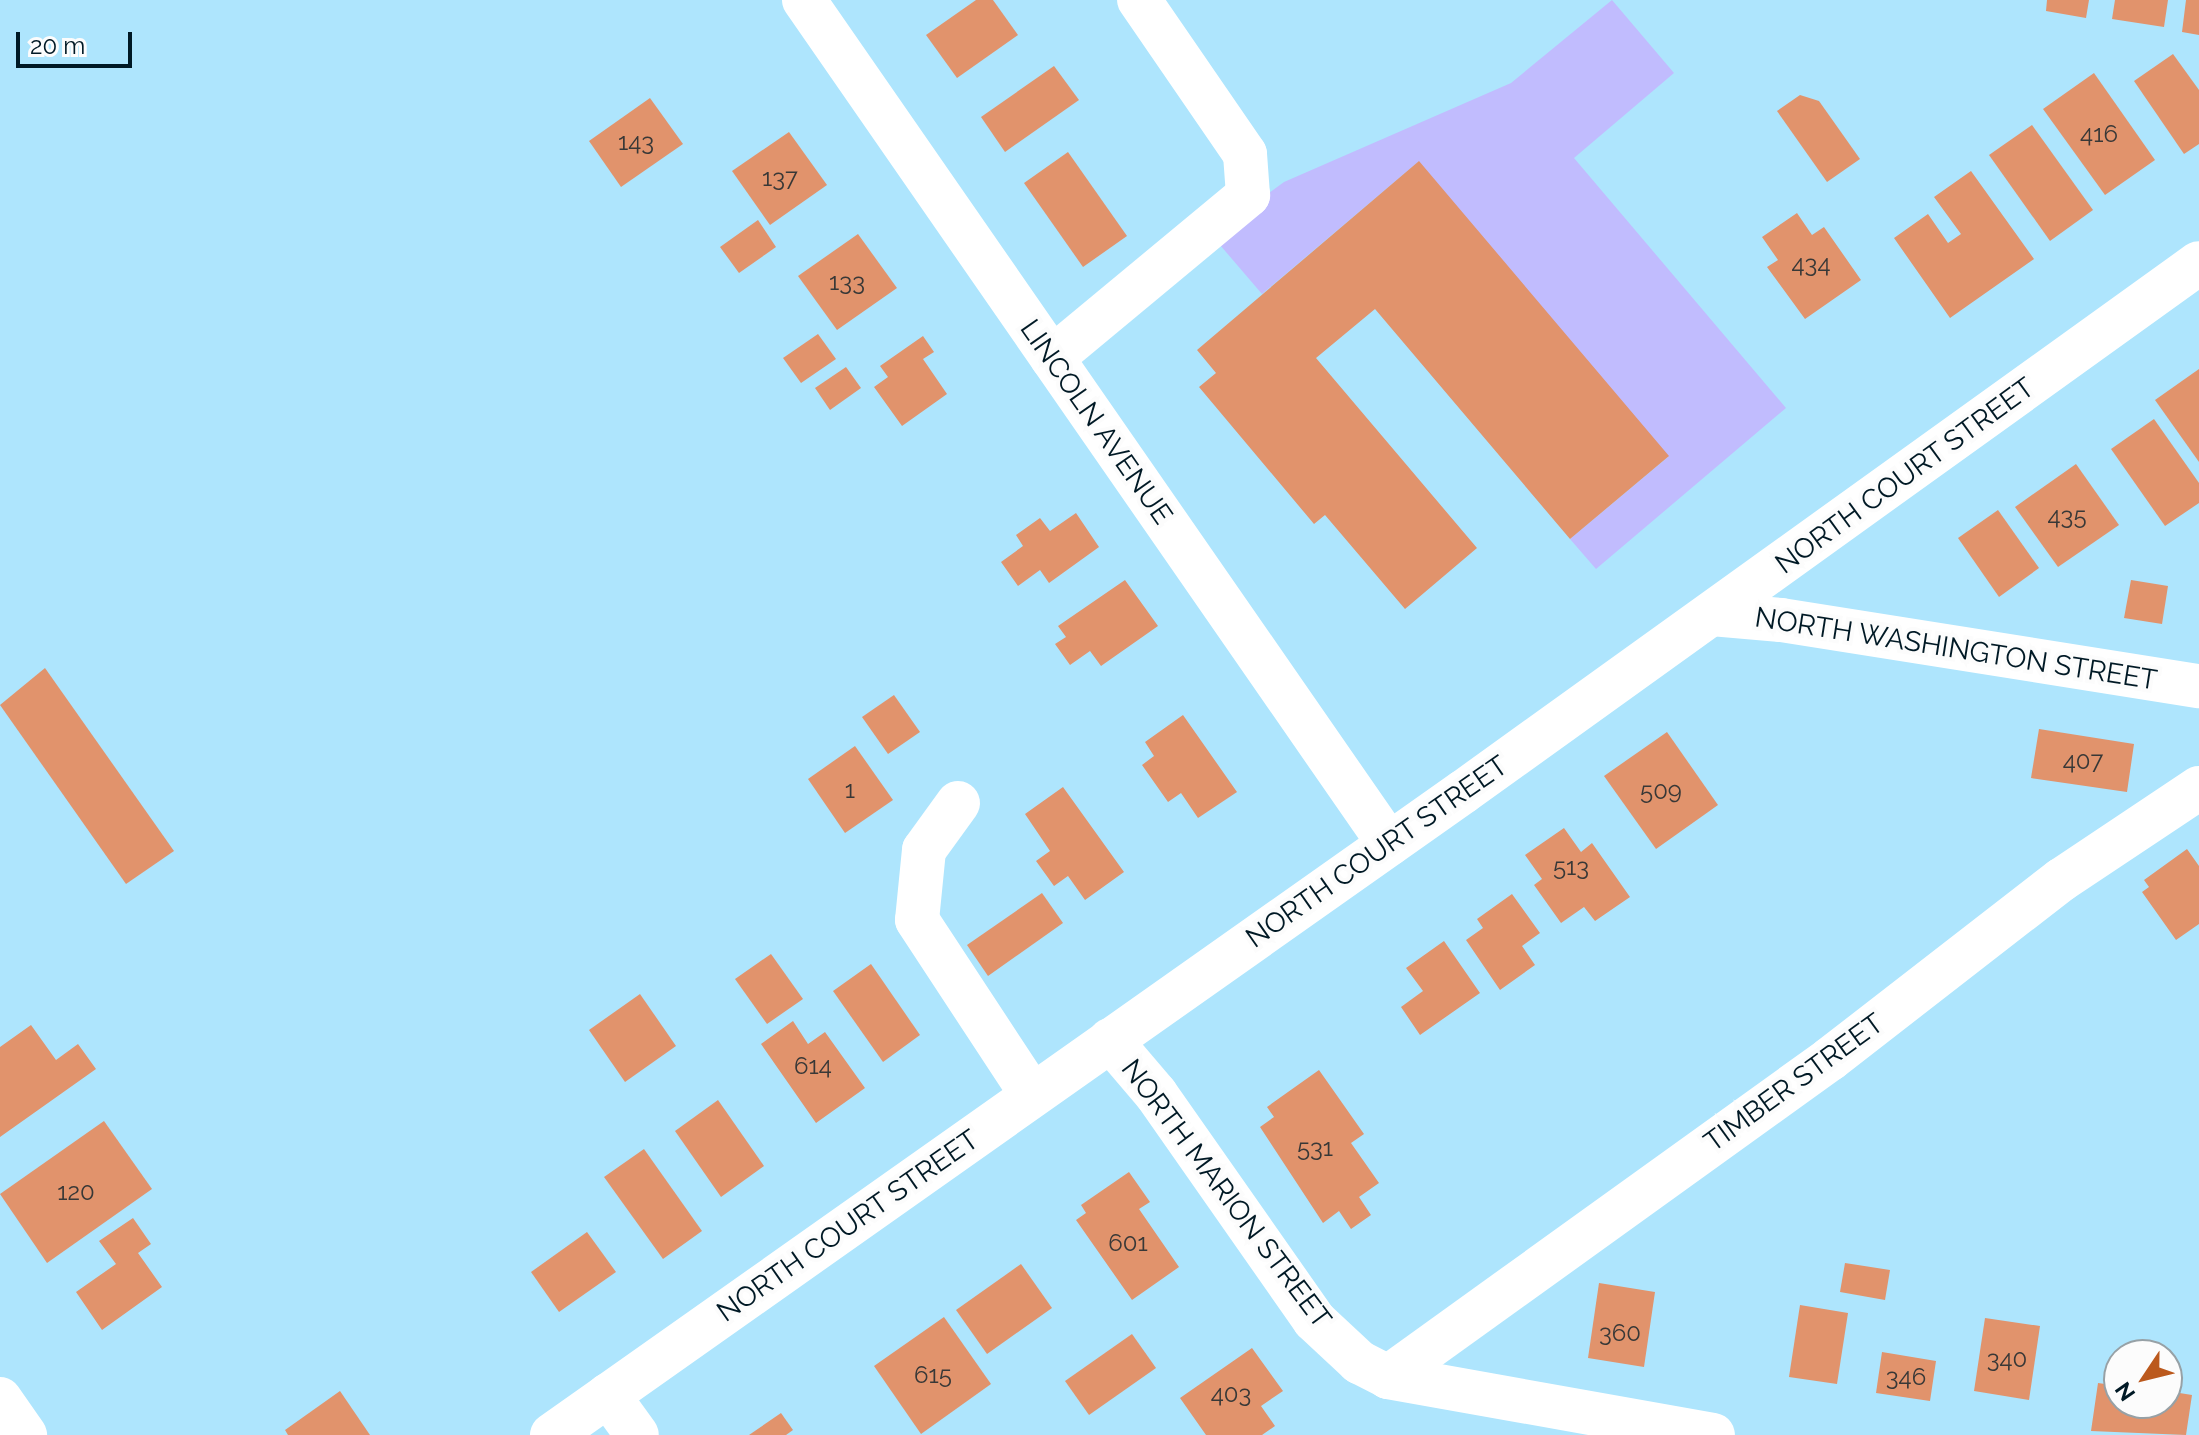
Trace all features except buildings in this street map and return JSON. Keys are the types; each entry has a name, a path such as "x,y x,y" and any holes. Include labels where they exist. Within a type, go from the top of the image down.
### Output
{"street":[{"name":"LINCOLN AVENUE","path":"804,0 1389,844"},
{"path":"1052,358 1248,195 1245,154 1139,0"},
{"name":"NORTH COURT STREET","path":"552,1435 1389,844 2199,263"},
{"name":"NORTH WASHINGTON STREET","path":"1712,614 1781,620 2197,674"},
{"name":"TIMBER STREET","path":"1388,1377 1830,1059 2061,880 2199,788"},
{"path":"958,803 924,850 917,920 1032,1095"},
{"name":"NORTH MARION STREET","path":"1110,1040 1156,1094 1314,1320 1359,1362 1388,1377 1713,1435"},
{"path":"608,1395 637,1435"}],"shaded area":[{"path":"1612,0 1674,73 1574,158 1786,408 1596,569 1570,539 1668,457 1418,162 1262,294 1220,245 1220,229 1284,182 1511,83"}]}
